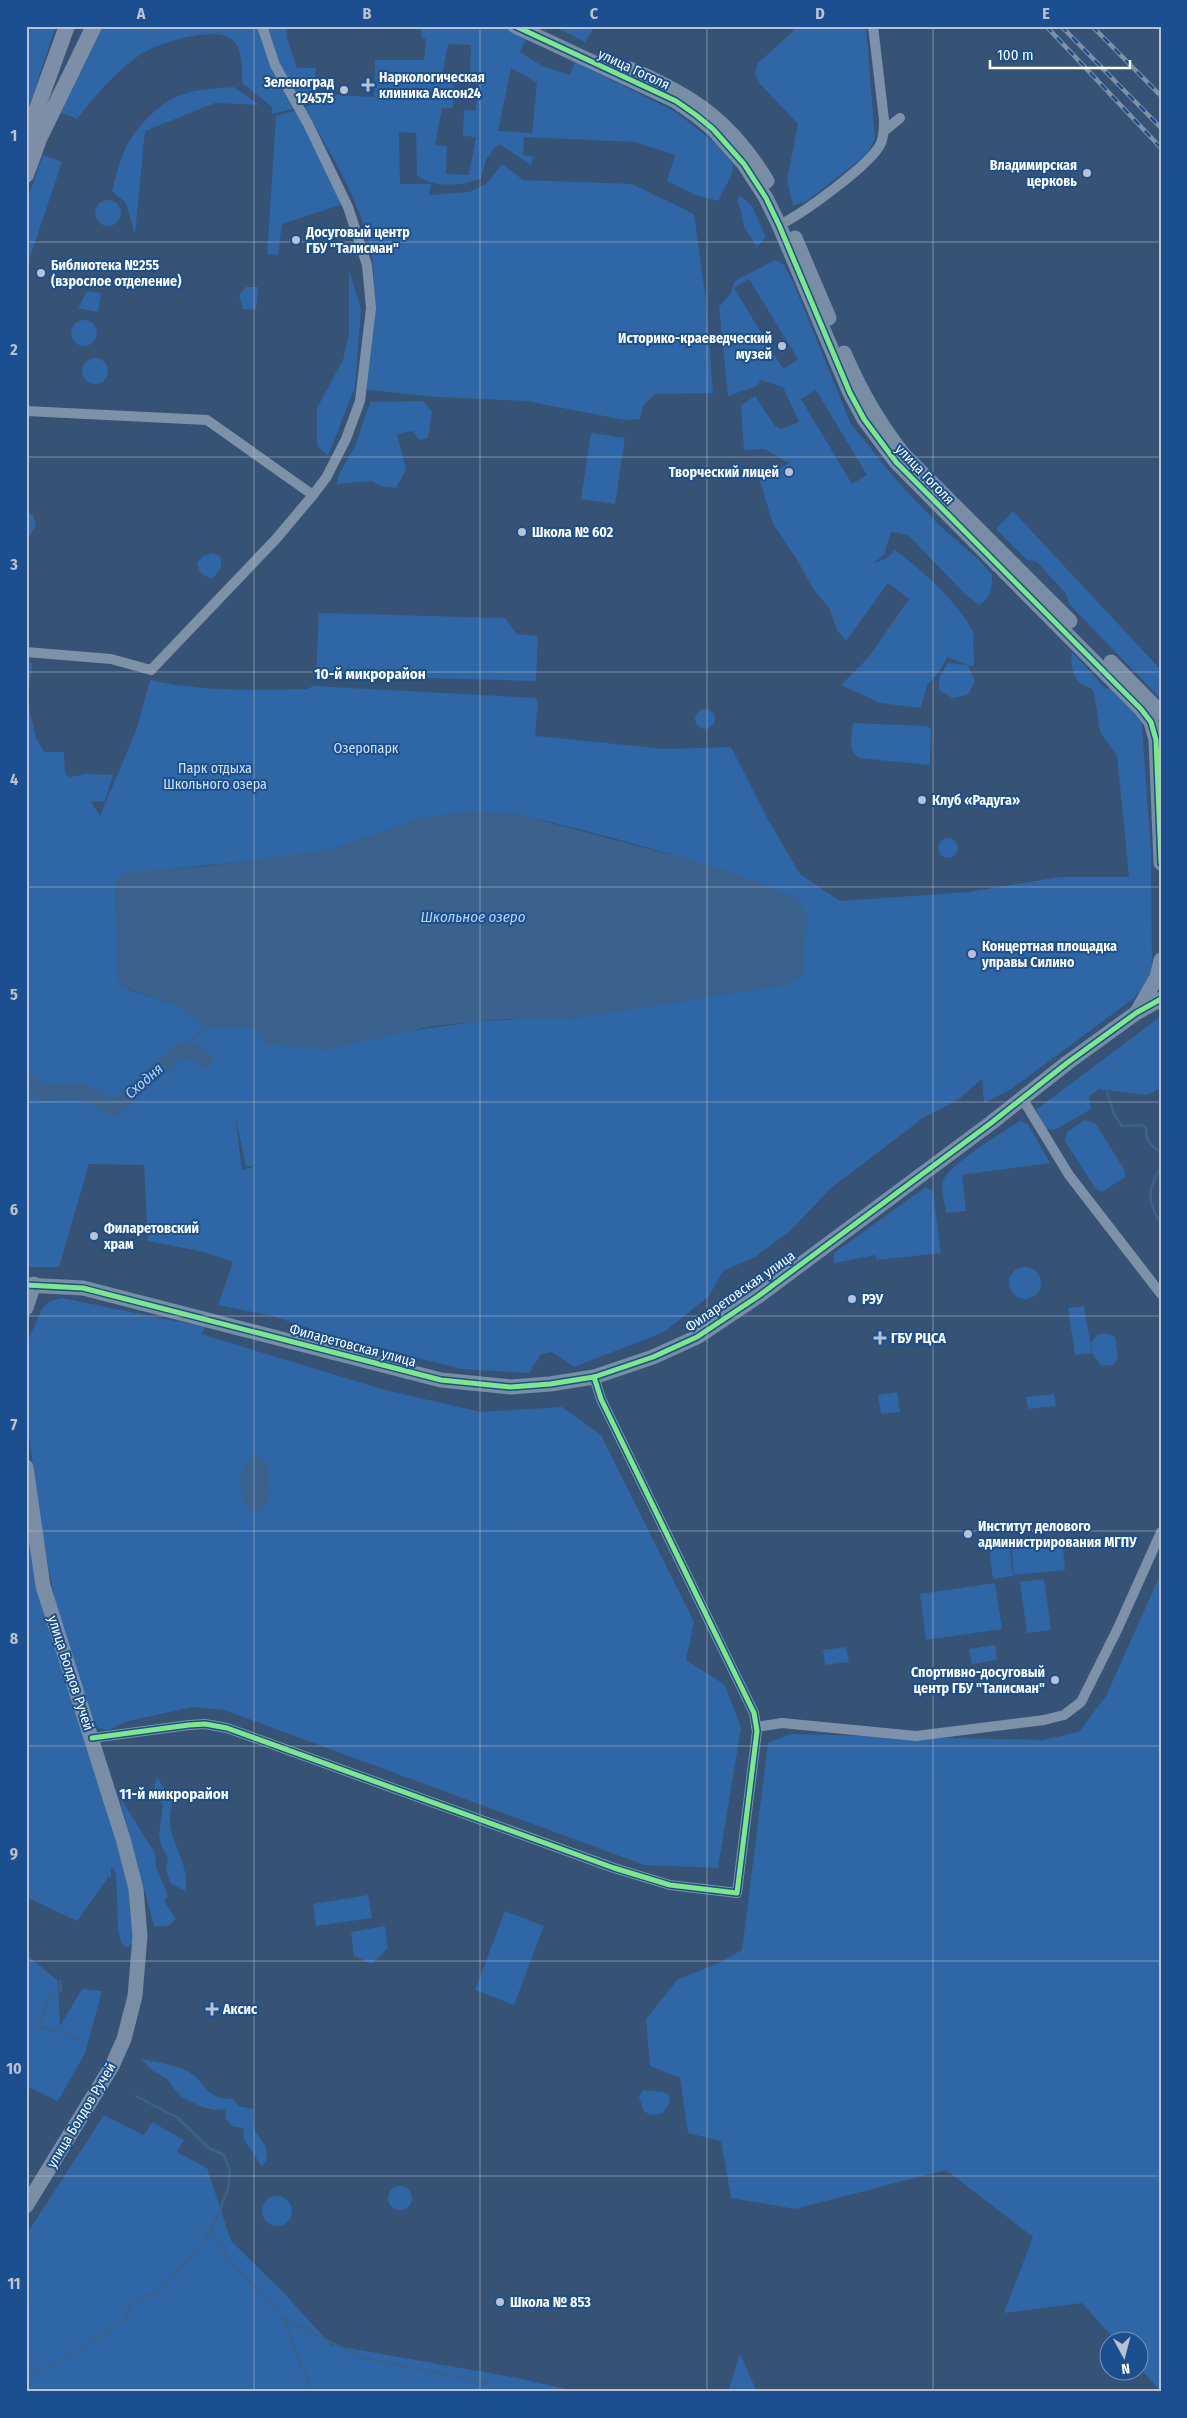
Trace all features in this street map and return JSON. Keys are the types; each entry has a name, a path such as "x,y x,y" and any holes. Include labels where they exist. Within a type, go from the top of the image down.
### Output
{"main road":[{"path":"27,132 67,26"},
{"path":"26,175 39,139 94,26"}],"street":[{"path":"26,652 111,659 151,670 276,539 326,478 346,439 360,401 371,308 367,265 348,207 308,124 275,65 262,26"},
{"name":"улица Гоголя","path":"516,26 676,101 696,115 713,129 744,164 784,223"},
{"name":"улица Гоголя","path":"540,26 658,81 708,110 737,138 752,157 857,382 884,431 904,455 1147,699 1156,717"},
{"path":"873,26 884,131 880,144 870,159 784,223 850,393 876,437 909,475 1142,709 1156,717 1161,863"},
{"path":"884,131 900,118"},
{"path":"26,411 208,420 313,495"},
{"name":"Филаретовская улица","path":"1136,1013 1157,978 1161,960"},
{"name":"Филаретовская улица","path":"30,1284 83,1288 441,1380 511,1387 550,1384 594,1377 653,1357 697,1337 757,1297 1136,1013 1161,999"},
{"path":"1022,1098 1069,1175 1161,1294"},
{"path":"26,1308 30,1284"},
{"path":"92,1738 189,1725 205,1724 227,1728 614,1868 670,1885 737,1893 756,1727 754,1713 601,1399 594,1377"},
{"name":"улица Болдов Ручей","path":"26,1467 44,1586 124,1842 136,1889 140,1922 138,1972 129,2022 112,2066 26,2206"},
{"path":"756,1727 782,1723 916,1736 1044,1720 1064,1715 1081,1702 1118,1628 1161,1532"}],"green space":[{"path":"32,26 56,26 26,116 26,42"},
{"path":"97,26 286,26 287,38 297,68 316,68 313,101 298,108 272,114 272,107 242,83 241,57 238,46 227,37 216,34 174,40 141,54 114,76 77,119 59,112"},
{"path":"420,26 515,26 529,33 520,52 542,66 570,75 575,62 676,112 715,143 733,164 732,174 718,201 695,195 667,181 675,155 635,142 524,137 523,155 533,157 531,165 501,145 496,146 486,160 481,178 466,183 448,185 431,182 417,175 416,133 399,132 400,184 431,184 429,195 469,192 486,184 502,164 523,180 632,184 694,214 706,301 713,393 655,394 643,406 640,419 625,420 526,401 436,397 360,389 371,326 374,295 373,264 369,244 355,203 336,163 304,107 319,103 315,94 374,97 375,60 424,60 426,39 422,38","holes":["448,44 471,45 470,72 482,73 475,111 464,110 463,136 476,137 469,175 446,174 447,146 435,145 442,108 453,108 454,82 441,81","511,68 537,83 532,133 498,131"]},
{"path":"553,26 595,26 585,42"},
{"path":"799,26 866,26 875,138 868,152 857,162 807,201 793,206 787,180 798,124 761,85 755,74 757,64"},
{"path":"234,87 259,105 215,103 145,131 135,234 126,203 112,191 121,159 127,145 139,127 164,104 181,95 194,91"},
{"path":"298,110 343,204 282,224 278,255 267,254 276,116"},
{"path":"43,155 62,162 26,269 26,203"},
{"path":"740,195 752,206 766,237 757,247 744,227 741,210 737,202"},
{"path":"108,200 117,204 121,213 117,222 108,226 99,222 95,213 99,204"},
{"path":"775,260 783,264 793,282 851,424 898,482 939,525 980,561 992,575 989,596 979,605 967,596 908,535 891,532 884,555 872,564 887,558 895,550 949,598 967,621 974,633 973,667 968,665 975,681 968,695 952,698 939,690 939,678 948,663 967,665 947,657 940,671 927,685 921,708 880,703 841,685 868,658 909,599 888,583 846,641 837,630 829,608 814,590 773,524 760,481 789,463 765,449 744,450 741,405 755,396 775,426 781,429 799,422 783,387 761,380 757,386 728,396 719,307 731,293 735,281","holes":["749,279 798,359 783,369 734,288","816,390 867,475 852,484 801,399"]},
{"path":"349,270 361,309 355,387 328,456 317,446 317,408 343,360 349,334"},
{"path":"246,287 258,287 256,310 243,309 239,296"},
{"path":"87,291 101,293 98,312 78,308"},
{"path":"84,320 93,324 97,333 93,342 84,346 75,342 71,333 75,324"},
{"path":"95,358 104,362 108,371 104,380 95,384 86,380 82,371 86,362"},
{"path":"423,401 432,412 428,438 419,440 412,431 397,434 406,470 396,488 380,486 372,481 337,484 341,470 354,448 371,402"},
{"path":"591,433 625,438 615,504 581,499"},
{"path":"1013,511 1161,670 1161,699 1070,605 1066,594 1036,561 1027,560 996,529"},
{"path":"26,513 33,515 36,525 30,535 26,536"},
{"path":"213,553 220,556 221,566 213,578 202,574 197,563 203,556"},
{"path":"319,613 505,618 517,634 538,636 536,681 316,675"},
{"path":"1072,652 1106,689 1116,686 1141,714 1151,850 1152,968 1145,985 1134,998 1013,1088 984,1103 982,1079 959,1099 923,1118 831,1188 790,1231 755,1257 723,1271 709,1296 664,1332 574,1367 552,1352 541,1354 529,1373 461,1369 327,1334 272,1316 218,1305 233,1262 204,1252 148,1241 144,1165 89,1164 59,1267 26,1267 26,662 33,663 27,698 36,738 44,752 64,752 65,774 70,777 86,774 113,775 105,801 91,802 100,816 137,728 150,680 189,687 228,689 307,689 313,686 536,698 538,703 535,733 537,736 665,749 731,747 767,818 800,874 840,901 969,892 1059,877 1129,877 1117,756 1100,732 1094,692 1077,680 1072,668","holes":["492,812 517,814 658,851 728,872 796,898 788,984 567,1019 535,1018 473,1022 388,1034 252,1027 206,1028 179,1006 130,990 118,978 116,879 178,868 260,860 333,849 419,819 457,813","235,1115 246,1167 258,1165 242,1170"]},
{"path":"705,709 712,712 715,719 712,726 705,729 698,726 695,719 698,712"},
{"path":"853,723 927,726 931,729 930,765 859,758 855,755 852,747"},
{"path":"948,838 955,841 958,848 955,855 948,858 941,855 938,848 941,841"},
{"path":"1161,1016 1161,1088 1147,1095 1099,1089 1089,1096 1091,1109 1055,1130 1046,1129 1036,1110"},
{"path":"1084,1120 1095,1123 1124,1169 1125,1177 1102,1192 1095,1188 1065,1141 1067,1132"},
{"path":"1020,1121 1028,1124 1050,1163 962,1175 966,1211 946,1213 943,1182 947,1175 965,1158"},
{"path":"926,1187 933,1191 941,1253 877,1260 875,1255 834,1263 834,1253"},
{"path":"1025,1267 1037,1271 1041,1283 1037,1295 1025,1299 1013,1295 1009,1283 1013,1271"},
{"path":"62,1298 205,1327 201,1334 385,1390 481,1412 562,1407 601,1435 694,1622 686,1660 725,1685 741,1728 718,1868 644,1865 224,1710 192,1707 125,1722 109,1730 98,1728 93,1721 56,1606 43,1539 26,1414 26,1345 42,1309 50,1301"},
{"path":"1084,1306 1092,1353 1075,1355 1068,1308"},
{"path":"1106,1333 1115,1337 1118,1358 1113,1365 1101,1366 1093,1355 1091,1343 1097,1335"},
{"path":"897,1392 900,1412 881,1414 878,1395"},
{"path":"1054,1394 1056,1406 1028,1409 1026,1397"},
{"path":"26,1509 129,1885 134,1940 128,1948 121,1943 118,1928 116,1873 111,1866 111,1880 109,1876 77,1921 26,1897"},
{"path":"1062,1538 1065,1570 1014,1575 1011,1543"},
{"path":"1009,1544 1013,1576 993,1579 989,1546"},
{"path":"1161,1573 1161,2392 1150,2379 1150,2330 1106,2330 1082,2303 1004,2313 1033,2237 946,2170 795,2209 731,2198 721,2141 688,2133 680,2078 650,2066 646,2019 678,1979 717,1964 742,1950 768,1743 791,1734 1043,1740 1079,1732 1106,1696"},
{"path":"1044,1579 1051,1630 1027,1633 1020,1582"},
{"path":"995,1583 1002,1629 926,1640 920,1594"},
{"path":"995,1645 997,1660 972,1664 969,1649"},
{"path":"846,1647 849,1662 825,1665 823,1650"},
{"path":"157,1777 171,1801 171,1829 183,1864 186,1882 185,1891 170,1883 166,1868 168,1858 161,1846 159,1834 163,1806 154,1789"},
{"path":"119,1796 155,1853 156,1867 168,1895 164,1901 176,1919 168,1926 154,1926"},
{"path":"368,1895 372,1918 316,1926 313,1904"},
{"path":"505,1911 544,1926 514,2005 475,1990"},
{"path":"385,1926 388,1948 372,1964 354,1956 351,1932"},
{"path":"26,1954 58,1981 60,2026 82,1989 102,1991 85,2053 58,2101 26,2086"},
{"path":"141,2059 164,2063 187,2071 216,2096 233,2099 238,2106 253,2109 254,2129 266,2147 267,2160 262,2167 244,2139 243,2128 232,2126 225,2118 226,2109 215,2110 202,2107 181,2097 166,2078 153,2071"},
{"path":"643,2090 663,2092 670,2096 669,2104 663,2113 650,2115 644,2111 639,2097"},
{"path":"104,2115 144,2135 152,2122 184,2140 177,2152 207,2168 231,2241 284,2293 331,2345 517,2378 579,2392 26,2392 26,2235"},
{"path":"400,2186 405,2187 411,2193 411,2203 405,2209 400,2210 395,2209 389,2203 388,2198 389,2193 395,2187"},
{"path":"277,2196 287,2201 292,2211 287,2221 277,2226 267,2221 262,2211 267,2201"},
{"path":"740,2354 757,2392 728,2392"}],"water":[{"name":"Школьное озеро","path":"493,812 517,814 705,864 742,876 797,898 807,918 803,975 788,984 567,1019 506,1019 431,1026 324,1050 266,1044 252,1027 206,1028 179,1006 120,986 118,978 116,879 127,872 207,866 333,849 419,819 457,813"},
{"path":"252,1454 269,1464 270,1494 260,1516 245,1506 240,1479"}],"waterway":[{"path":"179,1051 206,1028"},
{"name":"Сходня","path":"26,1081 44,1093 83,1091 114,1108 179,1051 197,1052 205,1061"},
{"name":"Сходня","path":"1107,1092 1114,1114 1122,1126 1142,1125 1146,1128 1149,1143 1161,1152"},
{"name":"Сходня","path":"1161,1167 1153,1182 1150,1196 1153,1209 1161,1224"},
{"path":"60,1981 61,1991 49,1997 38,2026 61,2032 79,2040"},
{"path":"26,2377 81,2349 123,2322 132,2303 162,2289 204,2241 219,2213 228,2188 230,2170 224,2155 210,2149 178,2118 136,2096"},
{"path":"211,2229 229,2260 283,2318 360,2357 492,2384"},
{"path":"283,2319 312,2392"}],"railway":[{"path":"1046,26 1161,148"},
{"path":"1061,26 1161,128"},
{"path":"1092,26 1161,96"}],"cycle path":[{"path":"515,26 676,101 713,129 744,164 766,198 779,225 850,393 864,419 896,462 1141,709 1151,722 1156,740 1161,863"},
{"path":"26,1285 83,1288 441,1380 511,1387 550,1384 594,1377 653,1357 697,1337 757,1297 991,1123 1067,1063 1136,1013 1161,999"},
{"path":"92,1738 189,1725 205,1724 227,1728 614,1868 670,1885 737,1893 757,1731 754,1713 601,1399 594,1377"}],"place":[{"name":"Наркологическая клиника Аксон24","path":"368,85"},
{"name":"Зеленоград 124575","path":"344,90"},
{"name":"Владимирская церковь","path":"1087,173"},
{"name":"Досуговый центр ГБУ \"Талисман\"","path":"296,240"},
{"name":"Библиотека №255 (взрослое отделение)","path":"41,273"},
{"name":"Историко-краеведческий музей","path":"782,346"},
{"name":"Творческий лицей","path":"789,472"},
{"name":"Школа № 602","path":"522,532"},
{"name":"Клуб «Радуга»","path":"922,800"},
{"name":"Концертная площадка управы Силино","path":"972,954"},
{"name":"Филаретовский храм","path":"94,1236"},
{"name":"РЭУ","path":"852,1299"},
{"name":"ГБУ РЦСА","path":"880,1338"},
{"name":"Институт делового администрирования МГПУ","path":"968,1534"},
{"name":"Спортивно-досуговый центр ГБУ \"Талисман\"","path":"1055,1680"},
{"name":"Аксис","path":"212,2009"},
{"name":"Школа № 853","path":"500,2302"}],"district":[{"name":"10-й микрорайон","path":"370,674"},
{"name":"11-й микрорайон","path":"174,1794"}],"park label":[{"name":"Озеропарк","path":"366,748"},
{"name":"Парк отдыха Школьного озера","path":"215,776"}]}
